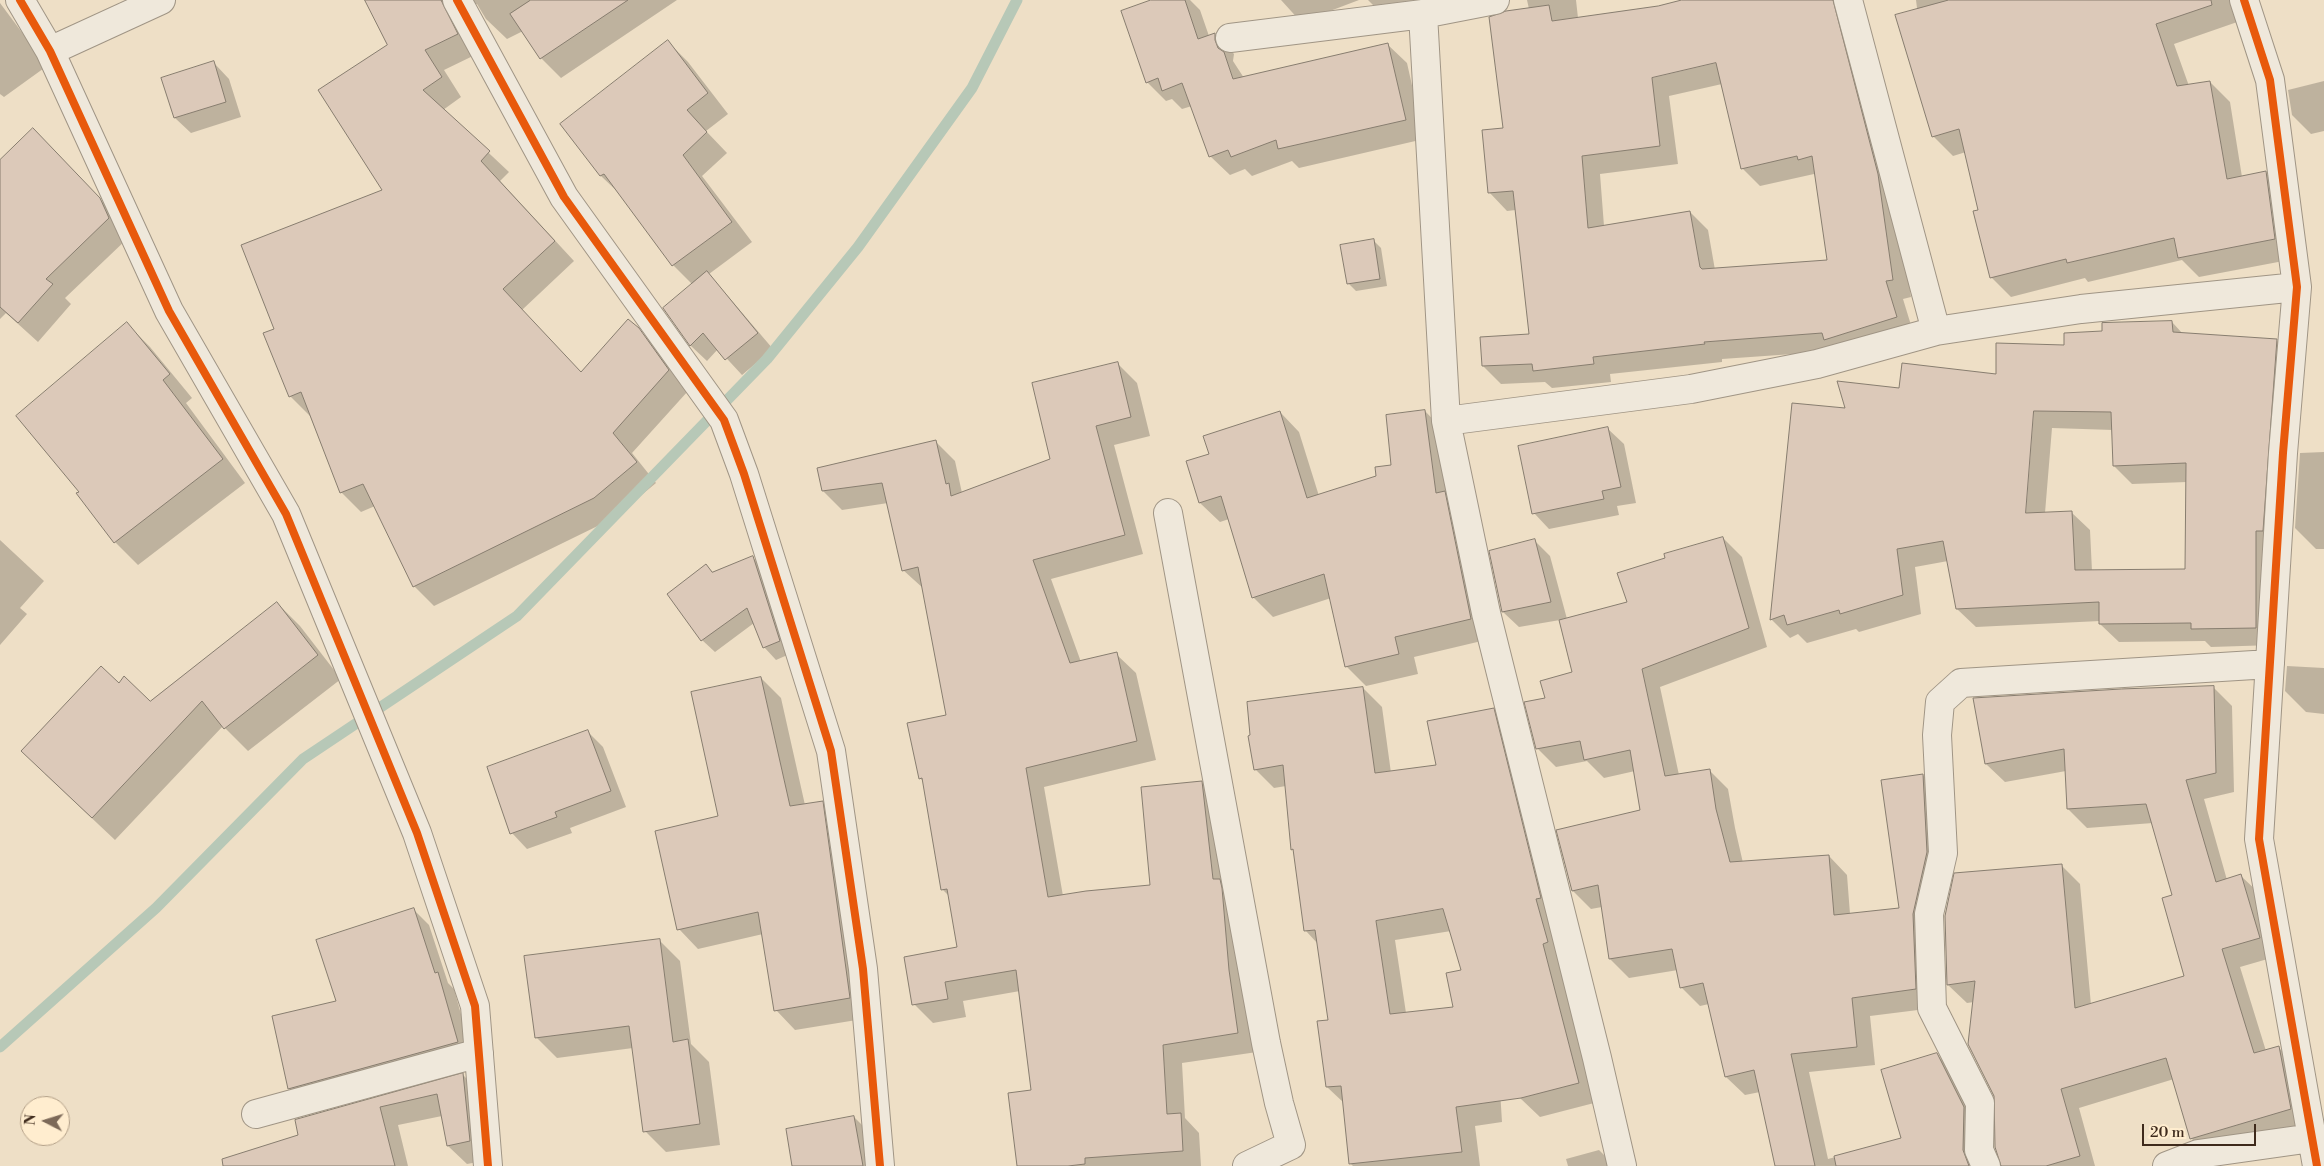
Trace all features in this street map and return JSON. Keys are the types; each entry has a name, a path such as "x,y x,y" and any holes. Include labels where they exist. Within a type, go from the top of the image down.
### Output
{"street":[{"path":"20,0 50,51 169,311 286,514 417,833 475,1006 488,1166"},
{"path":"50,51 161,0"},
{"path":"457,0 564,197 724,420 744,474 831,751 863,969 880,1166"},
{"path":"1230,38 1423,14 1495,0"},
{"path":"1848,0 1936,330"},
{"path":"2244,0 2270,80 2297,286 2283,454 2259,839 2317,1166"},
{"path":"1423,14 1446,420 1486,613 1597,1058 1622,1166"},
{"path":"1446,420 1691,389 1817,364 1936,330 2081,309 2297,286"},
{"path":"1168,513 1266,1043 1279,1103 1296,1156 1247,1166"},
{"path":"1986,1166 1979,1150 1980,1103 1932,1008 1929,914 1943,853 1937,735 1940,702 1961,683 2270,664"},
{"path":"256,1114 479,1053"},
{"path":"2167,1166 2198,1154 2312,1138"}],"building":[{"path":"365,0 441,0 458,34 425,50 442,77 423,90 490,151 481,161 555,241 503,289 581,372 628,319 639,328 669,370 613,433 637,462 594,498 413,587 363,484 340,493 301,392 289,397 263,333 274,329 241,245 382,190 318,90 387,45"},
{"path":"531,0 628,0 540,59 510,14"},
{"path":"1151,0 1185,0 1198,39 1215,33 1218,48 1224,52 1233,79 1388,43 1406,120 1278,149 1276,140 1231,157 1228,150 1209,157 1182,83 1162,91 1158,78 1146,83 1121,11"},
{"path":"1682,0 1833,0 1878,174 1893,280 1886,281 1897,317 1824,340 1822,333 1704,342 1705,344 1593,357 1594,364 1533,371 1532,364 1482,366 1480,337 1529,334 1513,191 1488,193 1482,130 1503,128 1489,17 1506,11 1549,5 1552,21 1658,6","holes":["1716,63 1741,169 1797,156 1798,160 1812,156 1827,260 1702,269 1700,267 1690,211 1588,228 1582,156 1660,146 1652,78"]},
{"path":"1949,0 2211,0 2212,5 2156,24 2177,86 2210,81 2227,179 2266,171 2275,239 2178,258 2174,238 2067,263 2066,259 1990,278 1973,211 1978,210 1959,129 1932,137 1895,15"},
{"path":"668,40 708,93 687,110 707,132 683,155 732,222 672,266 604,174 600,176 560,124"},
{"path":"214,61 226,102 174,118 161,78"},
{"path":"33,128 100,198 109,218 46,279 53,284 18,323 0,307 0,160"},
{"path":"1374,239 1380,279 1347,284 1340,245"},
{"path":"707,271 758,333 725,360 703,333 690,346 663,308"},
{"path":"2172,321 2173,332 2277,339 2263,531 2256,531 2256,628 2191,629 2191,623 2099,624 2099,602 1956,609 1943,541 1897,549 1903,595 1840,614 1839,610 1787,625 1784,615 1770,620 1792,403 1845,408 1837,381 1899,388 1902,363 1996,374 1996,343 2064,345 2064,333 2102,331 2102,323","holes":["2034,411 2111,412 2113,466 2186,463 2185,569 2075,570 2072,511 2026,513"]},
{"path":"127,322 170,374 163,380 223,459 114,543 76,493 79,492 16,416"},
{"path":"1118,362 1131,417 1096,426 1125,535 1033,560 1070,663 1117,652 1137,741 1026,768 1048,897 1086,891 1150,885 1141,787 1202,781 1213,879 1220,879 1222,888 1229,970 1238,1033 1163,1045 1167,1114 1181,1113 1183,1151 1085,1158 1085,1164 1068,1166 1017,1166 1008,1093 1031,1090 1016,970 945,982 948,999 912,1005 904,957 957,947 947,889 941,890 922,778 919,779 907,723 946,715 918,567 902,571 882,483 822,491 817,468 936,440 946,484 949,483 951,496 1050,459 1032,383"},
{"path":"1425,410 1436,493 1445,491 1471,619 1395,637 1399,654 1345,667 1324,574 1252,598 1221,496 1199,503 1186,461 1209,454 1203,436 1280,411 1307,498 1376,476 1375,467 1391,465 1386,415"},
{"path":"1608,427 1621,487 1602,491 1604,499 1532,514 1518,446"},
{"path":"1723,537 1749,628 1642,669 1665,776 1710,769 1716,809 1730,862 1829,855 1834,915 1899,908 1881,780 1923,774 1927,852 1913,914 1916,989 1852,998 1857,1047 1791,1054 1815,1166 1775,1166 1754,1070 1725,1077 1703,983 1680,988 1672,949 1609,959 1598,885 1572,891 1556,830 1640,810 1630,750 1584,760 1580,741 1536,749 1524,702 1545,698 1540,681 1572,672 1559,620 1627,602 1617,573 1665,558 1664,554"},
{"path":"1535,539 1551,602 1502,612 1489,551"},
{"path":"753,556 780,641 763,648 747,608 701,641 667,594 706,564 712,572"},
{"path":"277,602 318,655 224,729 202,701 92,818 21,751 101,666 119,683 124,676 150,701"},
{"path":"761,677 790,806 823,801 850,998 774,1011 758,912 677,930 655,831 718,816 691,692"},
{"path":"2214,686 2216,773 2186,780 2216,882 2241,874 2260,938 2222,949 2254,1053 2279,1046 2291,1109 2190,1139 2166,1058 2061,1089 2080,1156 2046,1166 2001,1166 1995,1147 1994,1096 1968,1044 1975,981 1947,985 1945,916 1954,873 2062,864 2075,1008 2184,976 2162,898 2172,895 2146,804 2067,809 2064,749 1985,764 1973,698 2121,689"},
{"path":"1363,687 1375,773 1436,765 1427,721 1494,708 1541,898 1536,899 1548,942 1543,944 1579,1083 1521,1098 1456,1107 1462,1152 1349,1164 1341,1086 1326,1087 1317,1021 1328,1020 1315,930 1304,931 1293,849 1291,850 1283,765 1254,770 1248,736 1250,735 1247,702","holes":["1443,909 1461,970 1446,973 1453,1007 1390,1014 1376,921"]},
{"path":"588,730 611,791 555,812 557,817 510,834 487,767"},
{"path":"414,908 435,973 438,972 458,1042 288,1089 272,1016 336,1001 316,940"},
{"path":"660,939 673,1042 688,1039 700,1124 643,1132 629,1026 535,1038 524,956"},
{"path":"1937,1053 1964,1107 1963,1150 1969,1166 1836,1166 1834,1156 1901,1138 1881,1070"},
{"path":"463,1073 470,1141 447,1146 437,1094 380,1107 395,1166 223,1166 222,1159 298,1135 295,1120"},
{"path":"854,1116 863,1166 792,1166 786,1129"}],"waterway":[{"path":"0,1047 156,908 303,759 517,616 767,359 858,247 972,88 1017,0"}],"cycle path":[{"path":"20,0 50,51 169,311 286,514 417,833 475,1006 488,1166"},
{"path":"457,0 564,197 724,420 744,474 831,751 863,969 880,1166"},
{"path":"2244,0 2270,80 2297,287 2283,453 2259,839 2317,1166"}]}
